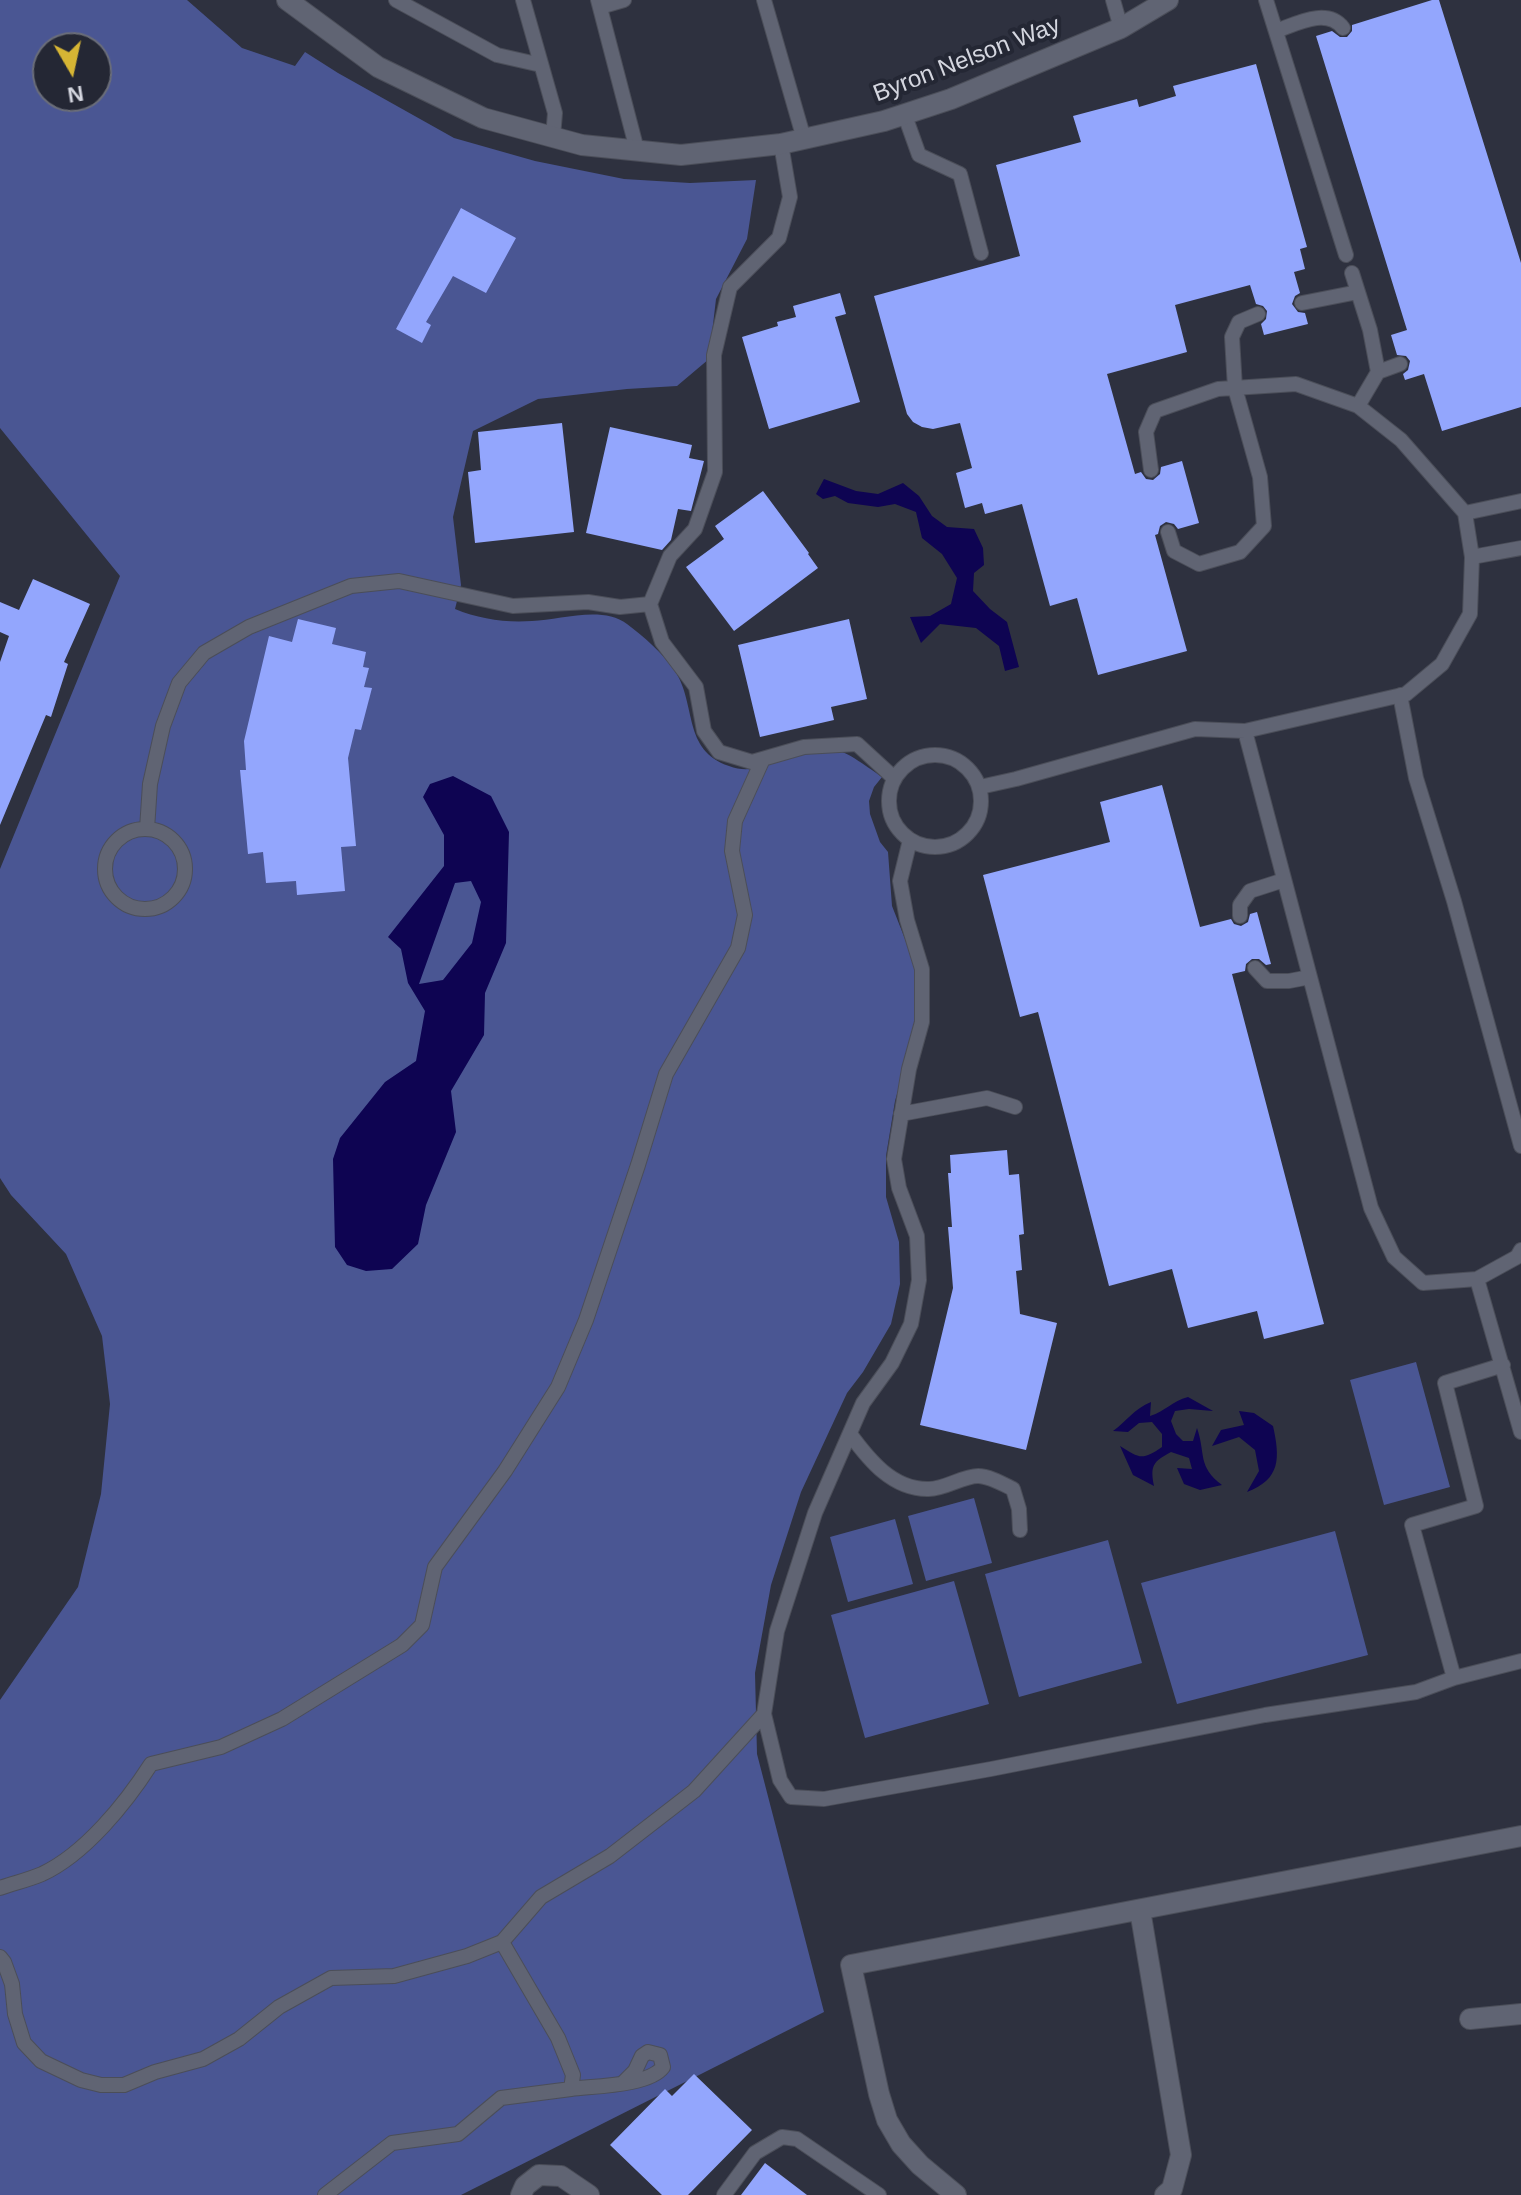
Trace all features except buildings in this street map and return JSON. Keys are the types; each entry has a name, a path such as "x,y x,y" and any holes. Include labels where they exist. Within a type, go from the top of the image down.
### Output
{"street":[{"name":"Byron Nelson Way","path":"287,0 378,67 483,118 582,145 681,155 781,144 884,121 951,99 1121,28 1168,0"},
{"path":"956,2195 911,2155 887,2120 851,1965 1521,1836"},
{"path":"1140,1910 1181,2155 1172,2189 1165,2195"},
{"path":"1470,2019 1521,2014"},
{"path":"521,2195 525,2186 539,2175 561,2176 589,2195"}],"lane":[{"path":"396,0 497,55 541,65"},
{"path":"523,0 555,113 553,137"},
{"path":"624,0 599,3 637,150"},
{"path":"764,0 804,139"},
{"path":"1113,0 1121,28"},
{"path":"1266,0 1346,255"},
{"path":"1276,31 1325,17 1337,20 1343,28"},
{"path":"904,113 919,155 960,174 981,253"},
{"path":"781,144 790,197 779,238 730,287 714,355 715,472 695,529 670,556 650,604 662,642 696,687 704,731 719,752 752,762 804,747 857,744 894,778"},
{"path":"1352,273 1370,330 1378,372"},
{"path":"1302,303 1358,292"},
{"path":"1168,532 1174,551 1199,564 1240,552 1264,526 1260,477 1235,388 1232,337 1239,322 1258,314"},
{"path":"1358,406 1378,372 1400,364"},
{"path":"980,787 1195,729 1245,731 1406,694 1442,664 1470,614 1472,557 1465,513 1401,440 1358,406 1296,384 1218,389 1155,411 1146,432 1151,470"},
{"path":"1465,513 1521,501"},
{"path":"1472,557 1521,548"},
{"path":"147,829 150,784 163,726 179,683 204,653 249,627 351,586 399,581 513,606 588,602 620,607 650,604"},
{"path":"1400,695 1416,778 1454,901 1521,1146"},
{"path":"1245,731 1371,1208 1394,1257 1423,1283 1477,1279 1517,1257 1521,1250"},
{"path":"947,756 962,762 973,773 980,787 980,815 964,838 952,845 937,848 923,846 910,840 892,819 889,806 894,778 904,766 917,758 947,756"},
{"path":"0,1888 43,1873 83,1847 131,1795 151,1764 221,1747 282,1719 402,1645 422,1625 435,1567 505,1471 558,1387 586,1320 666,1074 738,948 745,915 732,851 735,821 763,759"},
{"path":"147,829 161,833 177,845 184,858 185,875 181,888 164,905 132,908 113,893 107,882 105,862 116,842 127,833 147,829"},
{"path":"910,840 900,881 907,920 922,969 922,1022 909,1069 894,1159 899,1188 917,1236 919,1280 911,1324 892,1363 863,1403 815,1513 777,1631 764,1714 780,1780 791,1797 824,1799 1005,1767 1265,1715 1416,1692 1454,1678 1521,1661"},
{"path":"1240,916 1240,905 1250,891 1284,880"},
{"path":"1255,968 1267,981 1310,977"},
{"path":"901,1114 987,1098 1015,1107"},
{"path":"1477,1279 1521,1432"},
{"path":"1454,1678 1412,1525 1476,1506 1445,1383 1503,1365"},
{"path":"850,1434 885,1474 907,1485 929,1489 977,1476 999,1481 1013,1489 1019,1509 1020,1530"},
{"path":"0,1957 12,1984 15,2014 24,2043 41,2061 81,2080 101,2085 124,2085 155,2072 203,2059 239,2039 279,2007 331,1978 394,1976 467,1956 502,1942 541,1897 610,1856 694,1791 764,1714"},
{"path":"502,1942 558,2038 573,2075 571,2089"},
{"path":"325,2195 392,2143 458,2134 501,2098 623,2083"},
{"path":"724,2195 755,2153 782,2137 797,2139 879,2195"}],"shaded area":[{"path":"0,0 187,0 242,48 295,66 305,52 454,138 535,161 624,179 690,183 756,180 747,239 716,299 709,359 677,386 538,399 473,431 453,517 461,585 455,609 483,618 512,621 593,614 617,618 646,640 675,671 682,684 697,738 714,759 739,769 749,769 804,750 827,749 846,754 882,777 869,801 870,814 880,842 888,852 892,906 918,972 918,1007 912,1042 895,1101 886,1156 886,1197 899,1242 900,1284 891,1324 847,1393 801,1492 771,1585 755,1673 757,1754 824,2012 461,2195 0,2195 0,1700 78,1587 101,1494 110,1404 102,1336 66,1254 11,1195 0,1178 0,869 120,576 0,428"},
{"path":"824,479 856,491 878,494 903,483 919,496 932,516 947,527 974,529 983,548 984,565 974,573 973,591 1007,622 1019,667 1005,671 999,646 976,628 940,624 921,643 910,617 930,616 951,604 957,578 942,554 922,538 916,512 895,504 878,507 848,503 835,496 823,499 816,494"},
{"path":"453,776 491,796 509,832 506,943 485,993 484,1035 451,1091 456,1132 426,1205 418,1244 392,1269 366,1271 347,1265 335,1247 333,1159 340,1138 385,1082 416,1061 425,1011 408,983 401,949 388,937 444,866 444,835 423,797 430,784","holes":["471,881 481,902 472,943 443,980 419,984 455,883"]},
{"path":"1416,1362 1450,1487 1384,1505 1350,1380"},
{"path":"1188,1397 1213,1411 1175,1411 1171,1421 1176,1434 1183,1441 1193,1441 1197,1428 1205,1465 1222,1485 1200,1490 1184,1484 1177,1468 1192,1469 1189,1458 1171,1452 1154,1465 1154,1486 1133,1475 1120,1446 1136,1455 1145,1456 1162,1447 1162,1434 1152,1422 1139,1423 1128,1432 1113,1431 1135,1411 1151,1402 1150,1416"},
{"path":"1239,1411 1254,1413 1273,1426 1277,1448 1272,1474 1247,1492 1259,1471 1255,1450 1239,1437 1212,1446 1221,1430 1244,1425"},
{"path":"974,1498 992,1563 926,1581 908,1516"},
{"path":"895,1519 913,1584 848,1602 830,1537"},
{"path":"1335,1531 1368,1655 1177,1704 1141,1583"},
{"path":"1108,1540 1142,1663 1019,1697 985,1574"},
{"path":"954,1581 989,1704 865,1738 831,1615"}]}
